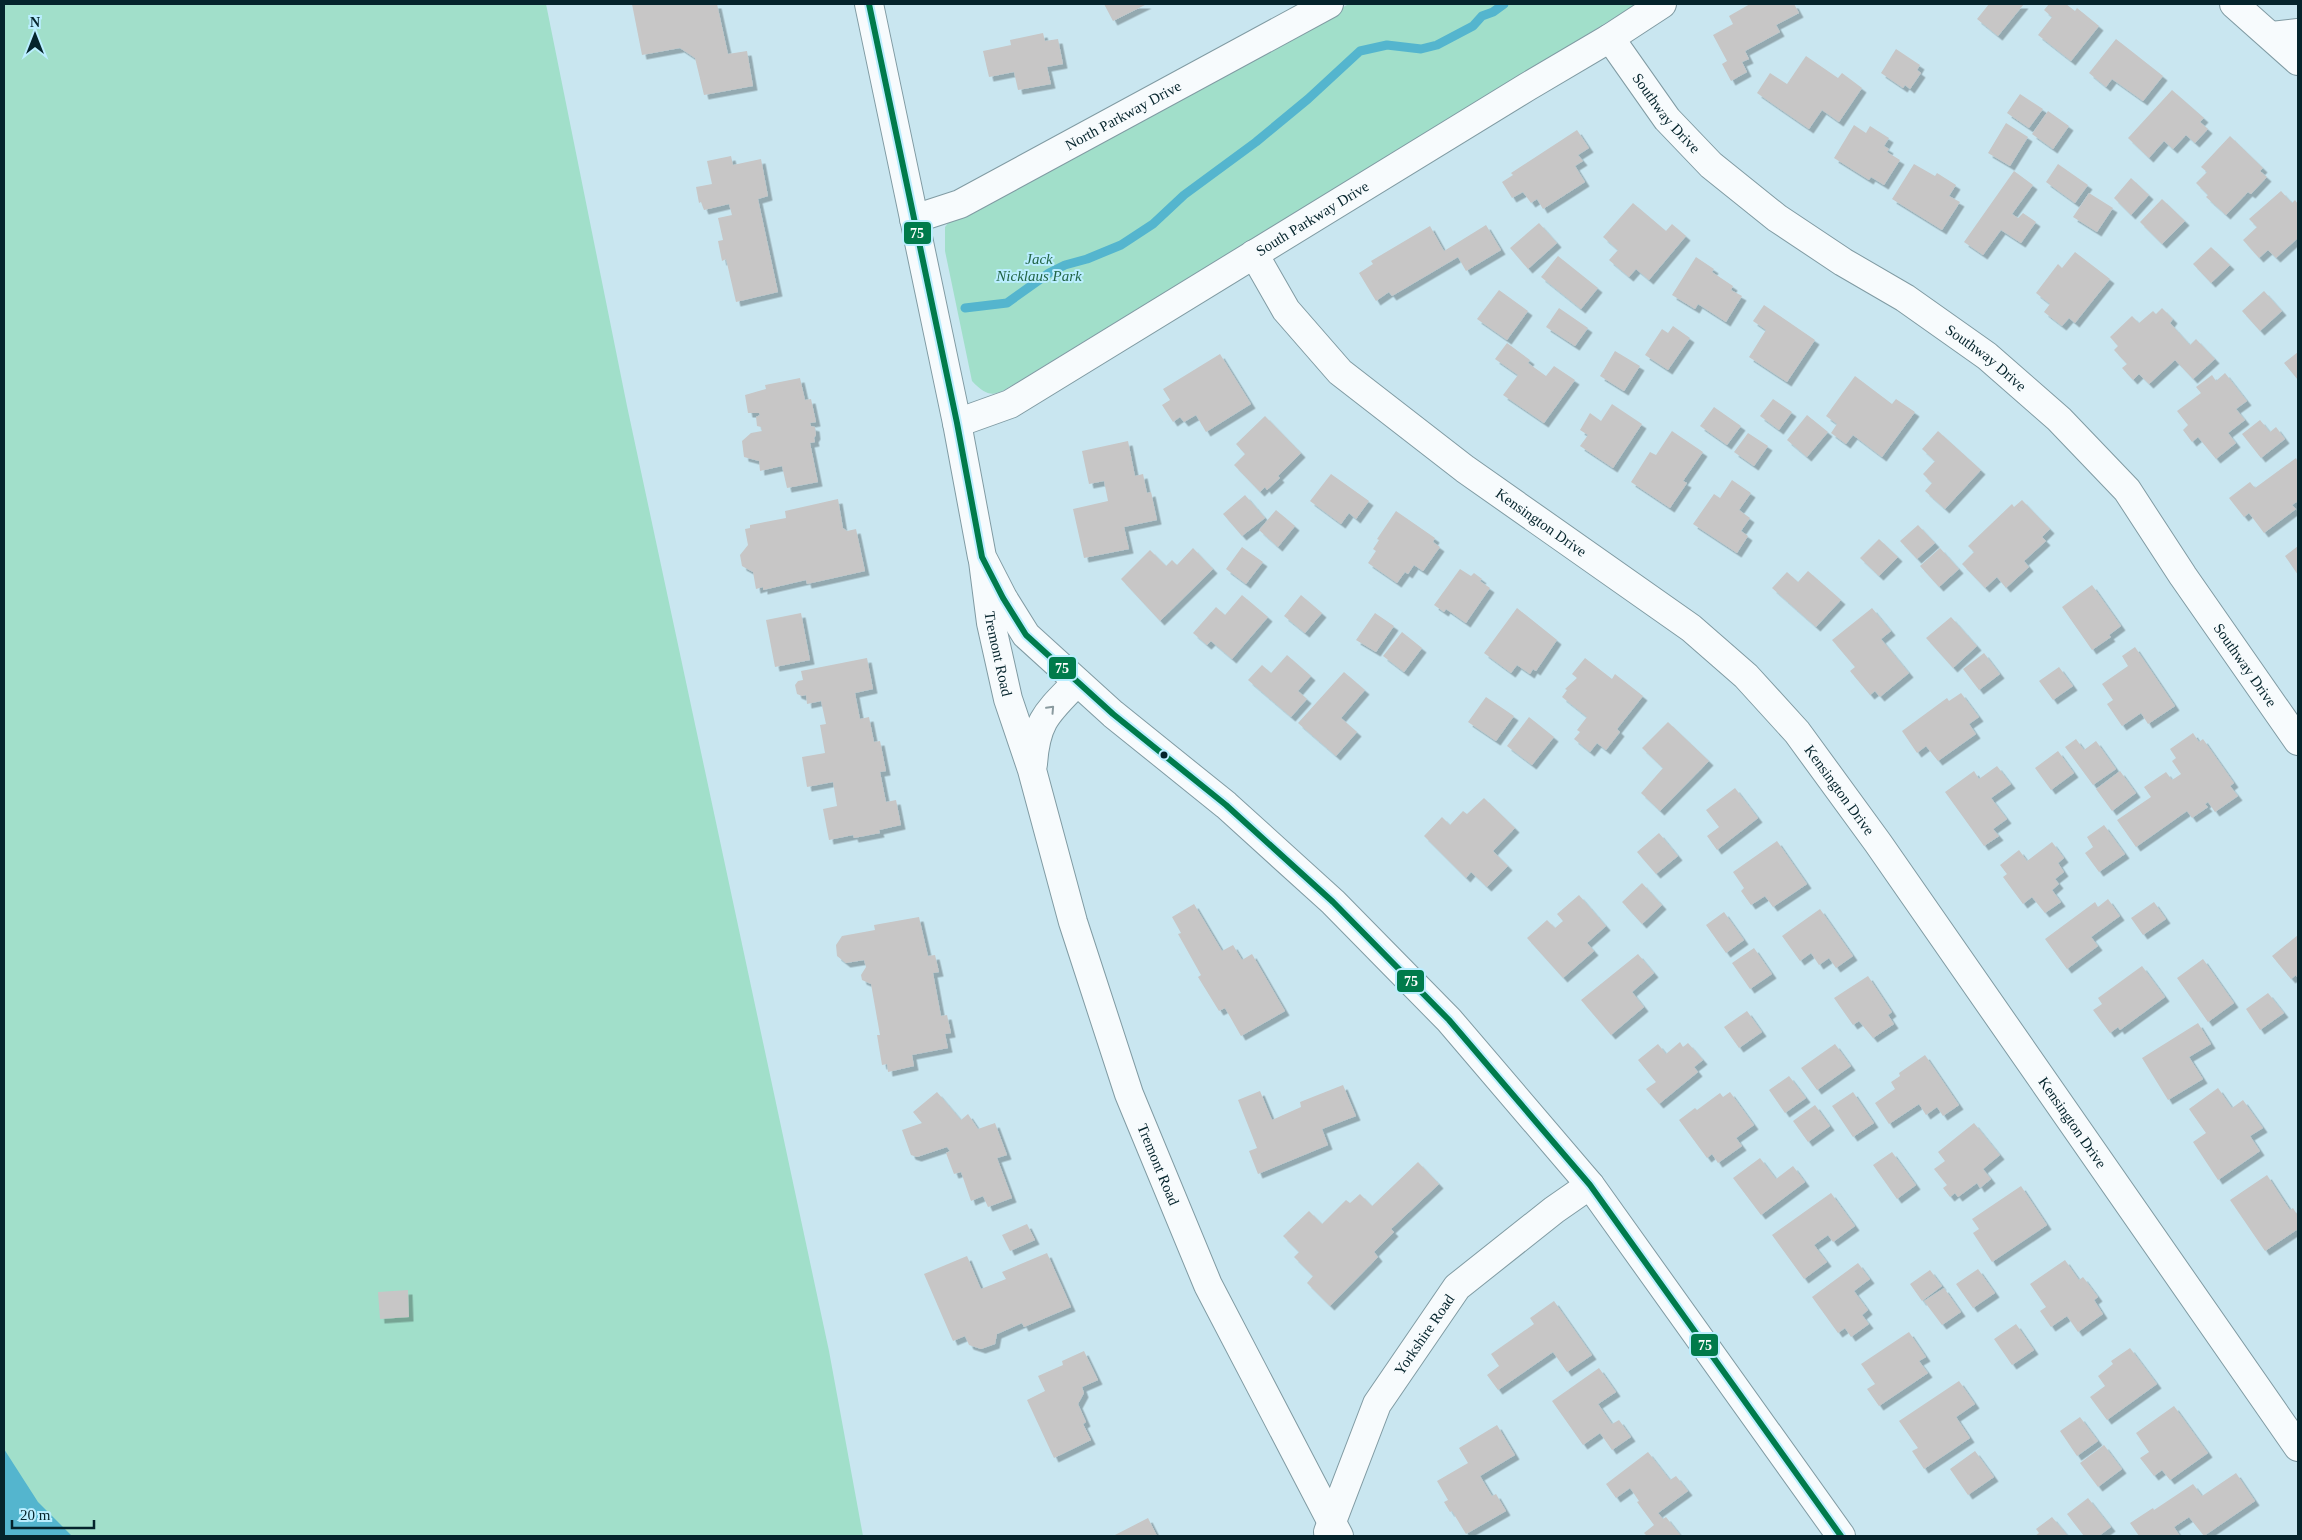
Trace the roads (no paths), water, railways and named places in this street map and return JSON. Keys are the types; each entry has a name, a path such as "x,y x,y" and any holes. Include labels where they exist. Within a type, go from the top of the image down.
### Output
{"street":[{"name":"Tremont Road","path":"869,4 957,423 982,557 991,623 1008,699 1032,770 1073,922 1129,1094 1208,1285 1332,1531"},
{"name":"North Parkway Drive","path":"914,219 960,204 1329,4"},
{"name":"South Parkway Drive","path":"957,423 1010,404 1610,38 1662,4"},
{"path":"2234,4 2285,35 2298,61"},
{"name":"Southway Drive","path":"1610,38 1666,119 1711,165 1777,218 1843,262 1905,298 1987,356 2059,419 2127,490 2183,576 2298,741"},
{"name":"Kensington Drive","path":"1254,254 1286,310 1340,372 1465,469 1691,628 1746,676 1797,732 1878,843 2298,1447"},
{"path":"982,557 1003,598 1026,634 1077,682 1226,805 1333,902 1448,1020 1590,1185 1841,1536"},
{"name":"Tremont Road","path":"1032,770 1038,729 1046,715 1077,682"},
{"name":"Yorkshire Road","path":"1332,1531 1377,1404 1457,1287 1554,1210 1590,1185"}],"water":[{"path":"4,1449 38,1502 72,1536 4,1536"}],"waterway":[{"path":"965,308 1007,303 1049,273 1065,265 1087,259 1121,245 1153,224 1184,195 1256,142 1308,99 1360,51 1387,45 1421,49 1437,45 1473,26 1482,16 1493,12 1504,4"}],"park label":[{"name":"Jack Nicklaus Park","path":"1039,268"}]}
